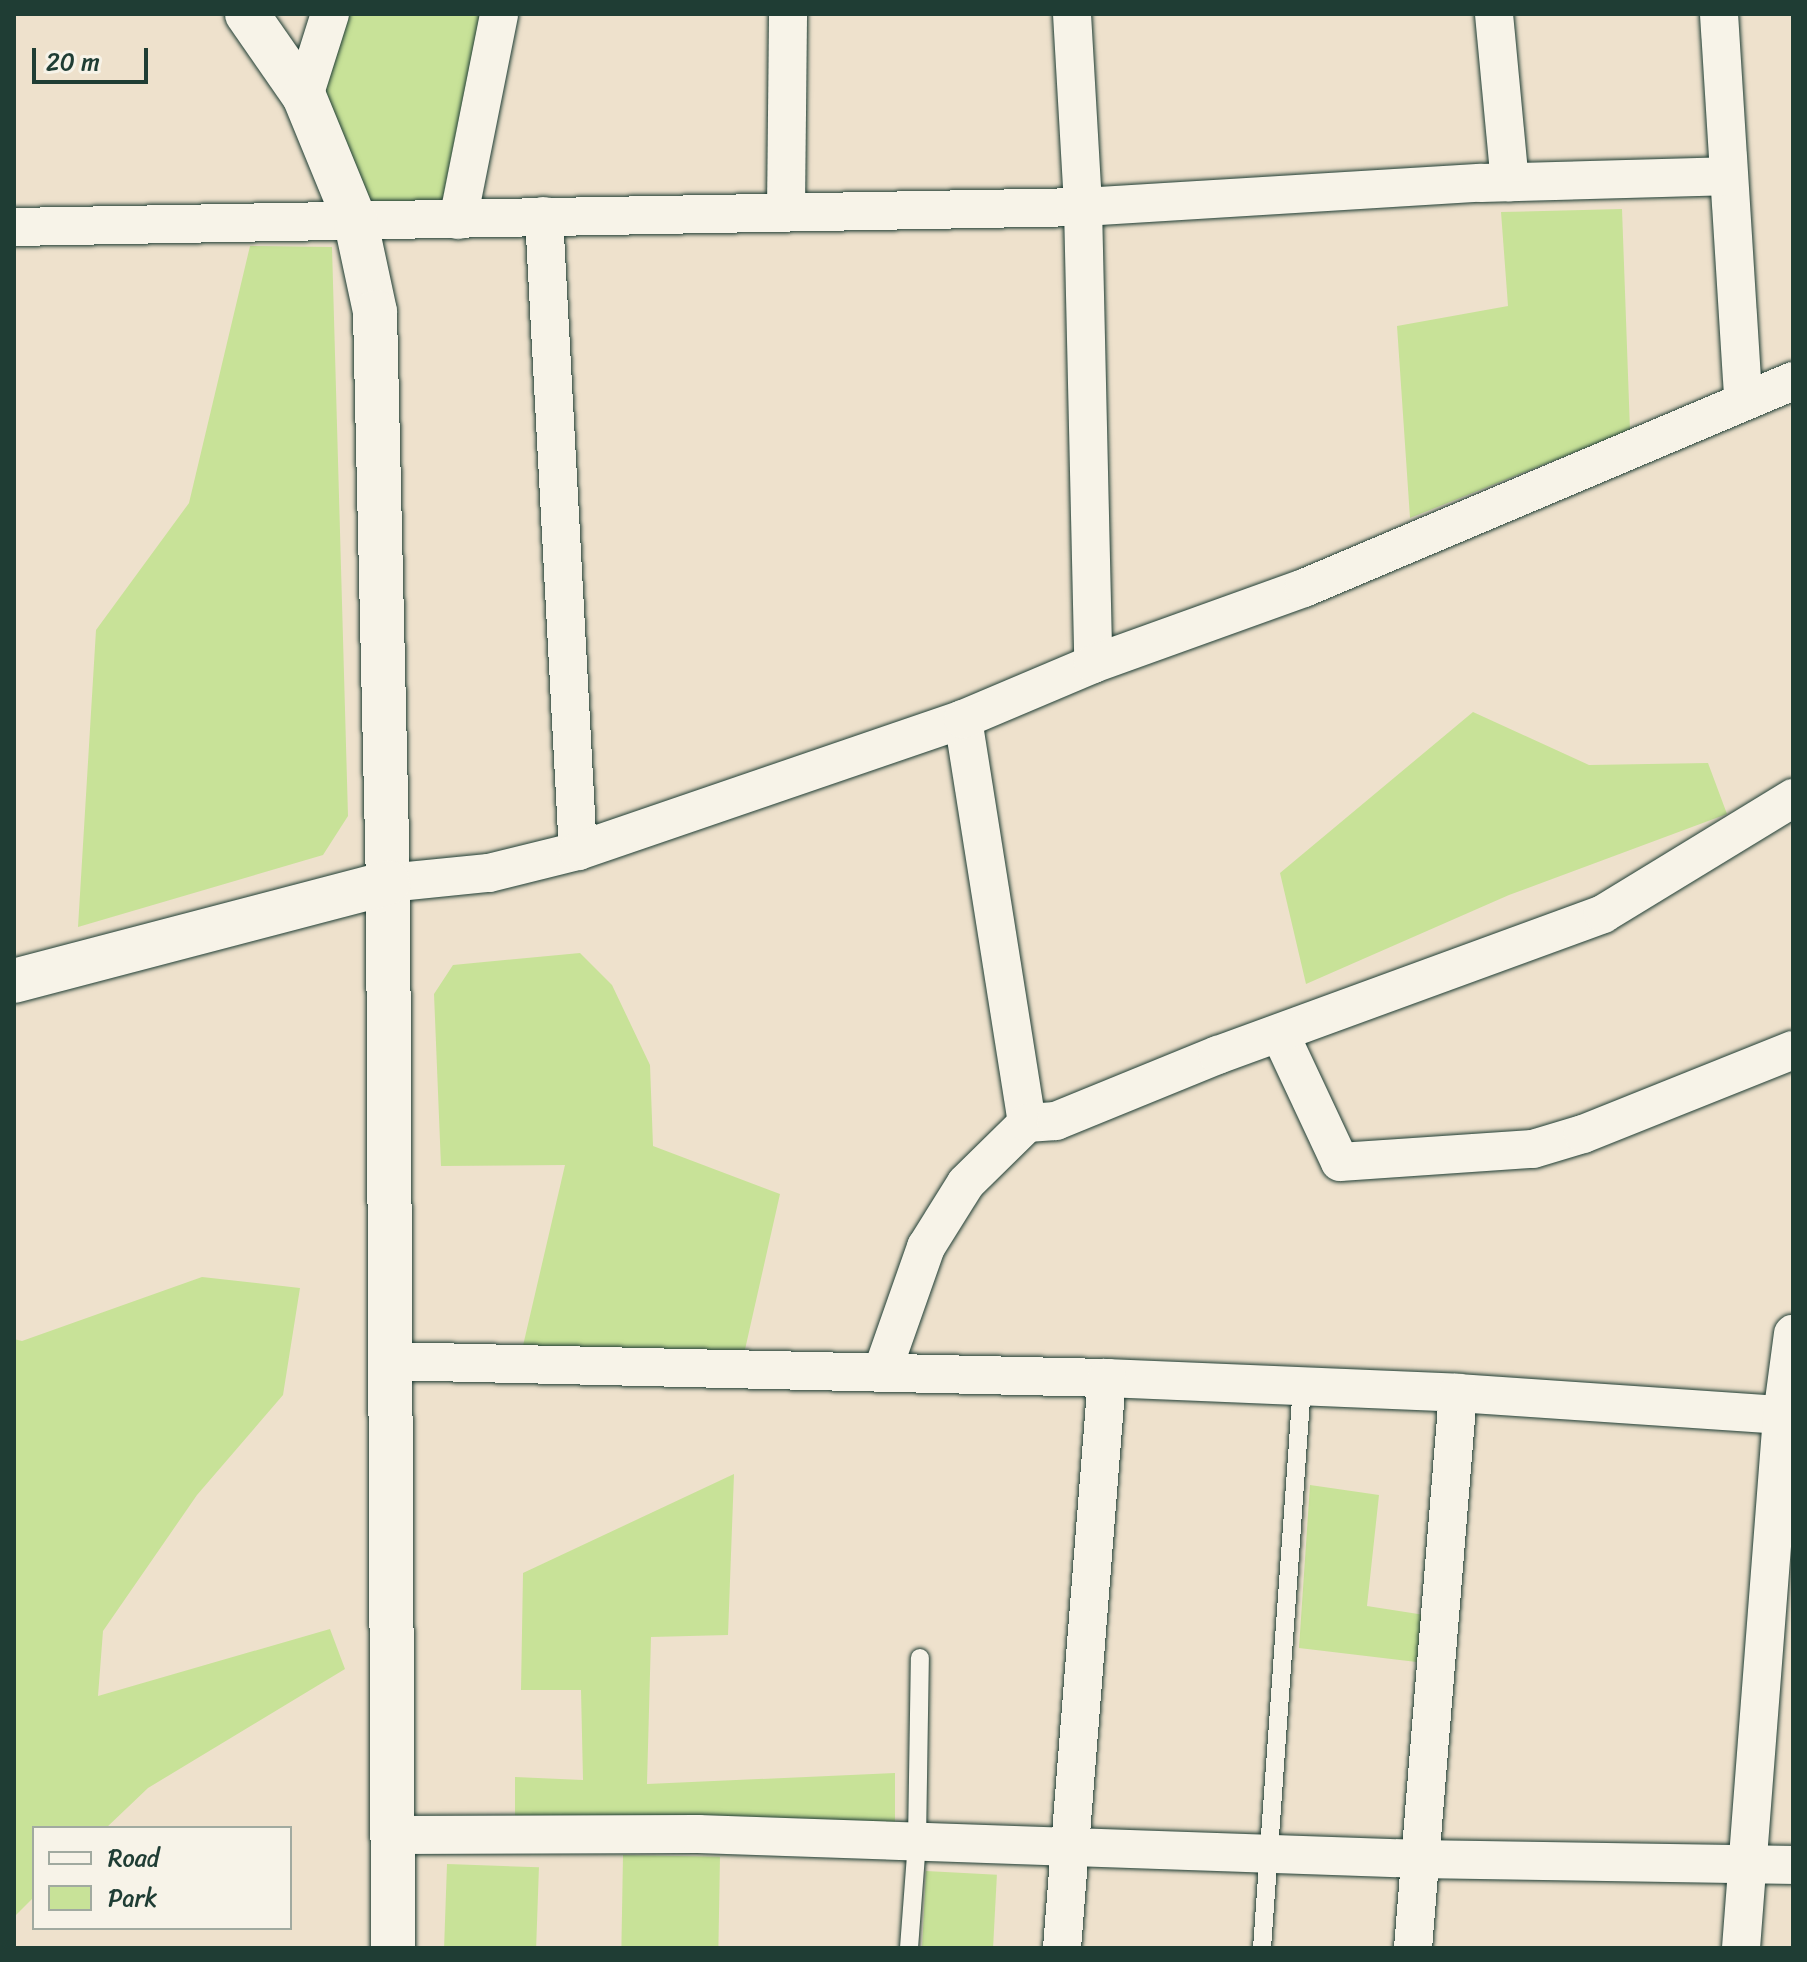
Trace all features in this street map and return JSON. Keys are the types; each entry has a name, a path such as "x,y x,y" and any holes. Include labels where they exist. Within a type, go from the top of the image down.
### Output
{"street":[{"path":"247,14 304,96 356,223 375,312 381,399 388,883 395,1835 393,1948"},
{"path":"304,96 330,14"},
{"path":"458,220 499,14"},
{"path":"786,209 788,14"},
{"path":"1072,14 1083,207 1093,664"},
{"path":"1494,14 1510,182"},
{"path":"1719,14 1725,176 1743,400"},
{"path":"14,227 356,223 786,209 1083,207 1510,182 1725,176"},
{"path":"544,216 578,851"},
{"path":"14,981 388,883 489,873 578,851 963,719 1093,664 1304,588 1793,381"},
{"path":"963,719 1027,1123"},
{"path":"882,1372 926,1247 966,1183 1027,1123 1056,1121 1603,914 1793,798"},
{"path":"1280,1034 1340,1162 1533,1149 1583,1134 1793,1050"},
{"path":"1741,1948 1793,1334"},
{"path":"390,1361 1107,1378 1458,1393 1788,1416"},
{"path":"1062,1948 1067,1847 1107,1378"},
{"path":"1413,1948 1458,1393"},
{"path":"395,1835 698,1834 1420,1859 1793,1865"}],"lane":[{"path":"1262,1948 1302,1386"},
{"path":"909,1948 917,1841 920,1658"}],"green space":[{"path":"330,14 499,14 458,220 356,223 304,96"},
{"path":"1622,209 1630,430 1410,518 1397,326 1508,306 1501,212"},
{"path":"250,246 332,247 348,816 323,855 78,927 96,630 189,503"},
{"path":"1473,712 1589,765 1708,763 1727,814 1509,895 1306,984 1280,873"},
{"path":"580,953 612,985 650,1065 653,1146 780,1194 744,1354 522,1350 565,1165 441,1166 434,994 453,965"},
{"path":"202,1277 300,1288 283,1395 197,1495 103,1631 98,1696 330,1629 345,1669 148,1788 108,1826 32,1826 32,1899 14,1917 14,1339 22,1341"},
{"path":"734,1474 728,1635 651,1637 647,1784 895,1773 895,1834 515,1830 515,1777 583,1780 581,1690 521,1690 523,1573"},
{"path":"1310,1485 1379,1495 1367,1606 1431,1616 1425,1663 1299,1648"},
{"path":"623,1855 720,1857 718,1948 621,1948"},
{"path":"447,1864 539,1867 536,1948 444,1948"},
{"path":"926,1871 997,1875 993,1948 922,1948"}]}
